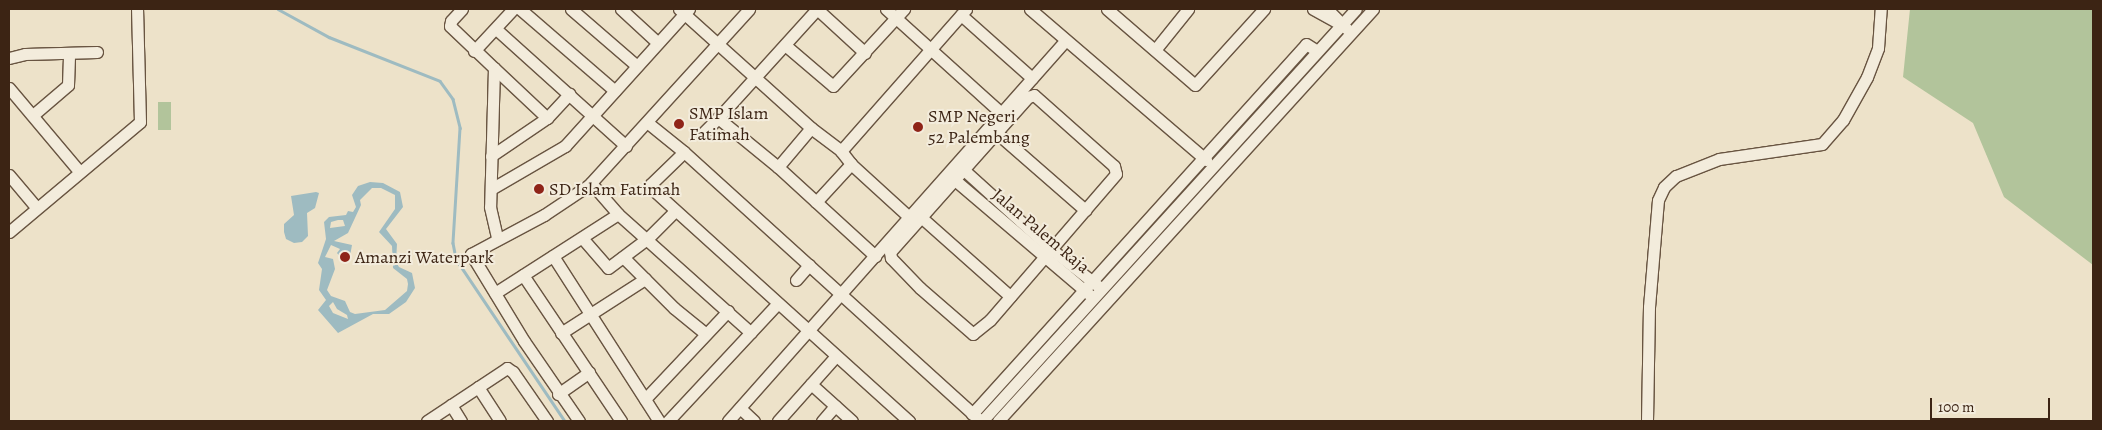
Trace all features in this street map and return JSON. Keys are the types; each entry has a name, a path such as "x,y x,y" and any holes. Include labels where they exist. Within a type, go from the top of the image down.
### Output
{"street":[{"path":"9,232 79,171 140,122 137,9"},
{"path":"462,9 450,25 474,51 548,118"},
{"path":"474,51 513,9"},
{"path":"520,9 615,91"},
{"path":"571,9 637,66"},
{"path":"621,9 658,43"},
{"path":"579,421 558,394 470,256 472,251 544,215 591,184 749,9"},
{"path":"702,134 817,9 865,53"},
{"path":"886,9 931,48 1000,113"},
{"path":"785,45 833,86 904,9"},
{"path":"1030,9 1222,175"},
{"path":"1155,50 1188,9"},
{"path":"1112,10 1195,85 1264,9"},
{"path":"1313,9 1342,24"},
{"path":"1329,9 1352,32"},
{"path":"648,123 684,152 978,419 1089,294 1212,166 1356,9"},
{"path":"998,421 1373,9"},
{"path":"1647,421 1649,307 1658,200 1664,187 1676,176 1719,159 1822,144 1843,120 1867,77 1878,48 1881,9"},
{"path":"491,189 565,146 658,43 684,10 717,43 811,128 842,151 851,164 909,218"},
{"path":"842,151 964,12 1032,78"},
{"path":"496,29 626,146"},
{"path":"728,421 806,330 875,256 1065,41"},
{"path":"1098,285 1201,156 1306,44 1318,51"},
{"path":"9,58 25,54 97,52"},
{"path":"33,116 68,85 70,53"},
{"path":"494,68 490,207 497,238"},
{"path":"9,88 79,171"},
{"path":"491,156 548,118 569,94"},
{"path":"1034,95 1114,166 1116,172 1052,249 973,334 920,288 890,254 998,134 1028,97 1034,95"},
{"path":"718,118 778,167 875,256"},
{"path":"778,167 811,128"},
{"path":"998,134 1085,210"},
{"path":"684,152 650,186 777,304 909,421"},
{"path":"816,202 851,164"},
{"name":"Jalan Palem Raja","path":"965,171 1052,249 1112,296"},
{"path":"9,175 36,208"},
{"name":"Jalan Palem Raja","path":"956,182 1043,258 1104,306"},
{"path":"591,184 618,214 648,238 751,333"},
{"path":"583,239 606,268 648,238 675,211"},
{"path":"494,293 583,239 618,214"},
{"path":"922,218 1010,296"},
{"path":"553,256 659,421"},
{"path":"623,257 706,334"},
{"path":"796,280 809,265"},
{"path":"523,275 621,421"},
{"path":"561,333 645,279"},
{"path":"668,421 777,304"},
{"path":"645,399 728,311"},
{"path":"778,421 836,356"},
{"path":"427,421 510,368 547,421"},
{"path":"558,394 589,372"},
{"path":"810,384 852,421"},
{"path":"478,387 500,421"},
{"path":"451,405 461,421"},
{"path":"822,421 836,406"},
{"path":"740,408 754,421"}],"green space":[{"path":"1910,9 2093,9 2093,265 2004,197 1973,123 1903,77"},
{"path":"158,102 171,102 171,130 158,130"}],"water":[{"name":"Amanzi Waterpark","path":"370,182 383,183 400,192 403,207 386,229 397,244 396,262 399,267 412,273 415,288 406,302 389,314 373,314 338,333 318,310 326,300 319,290 322,269 318,263 326,239 324,222 329,217 346,215 348,211 353,212 356,207 352,195 358,186","holes":["372,188 381,188 395,195 395,209 379,232 392,246 393,268 407,279 408,284 407,291 385,310 355,314 350,312 345,301 331,296 327,290 335,269 333,259 325,257 331,245 340,249 337,253 342,259 350,256 352,245 334,241 348,233 361,205 360,200","343,220 345,226 330,228 331,222","333,302 337,309 347,315 348,319 333,313 329,306"]},
{"name":"Amanzi Waterpark","path":"319,193 315,208 307,213 308,236 302,242 294,243 286,239 284,224 294,215 291,196"}],"waterway":[{"path":"278,9 329,37 440,81 453,99 460,128 453,243 456,259 565,421"}],"place":[{"name":"SMP Islam Fatimah","path":"679,124"},
{"name":"SMP Negeri 52 Palembang","path":"918,127"},
{"name":"SD Islam Fatimah","path":"539,189"},
{"name":"Amanzi Waterpark","path":"345,257"}]}
